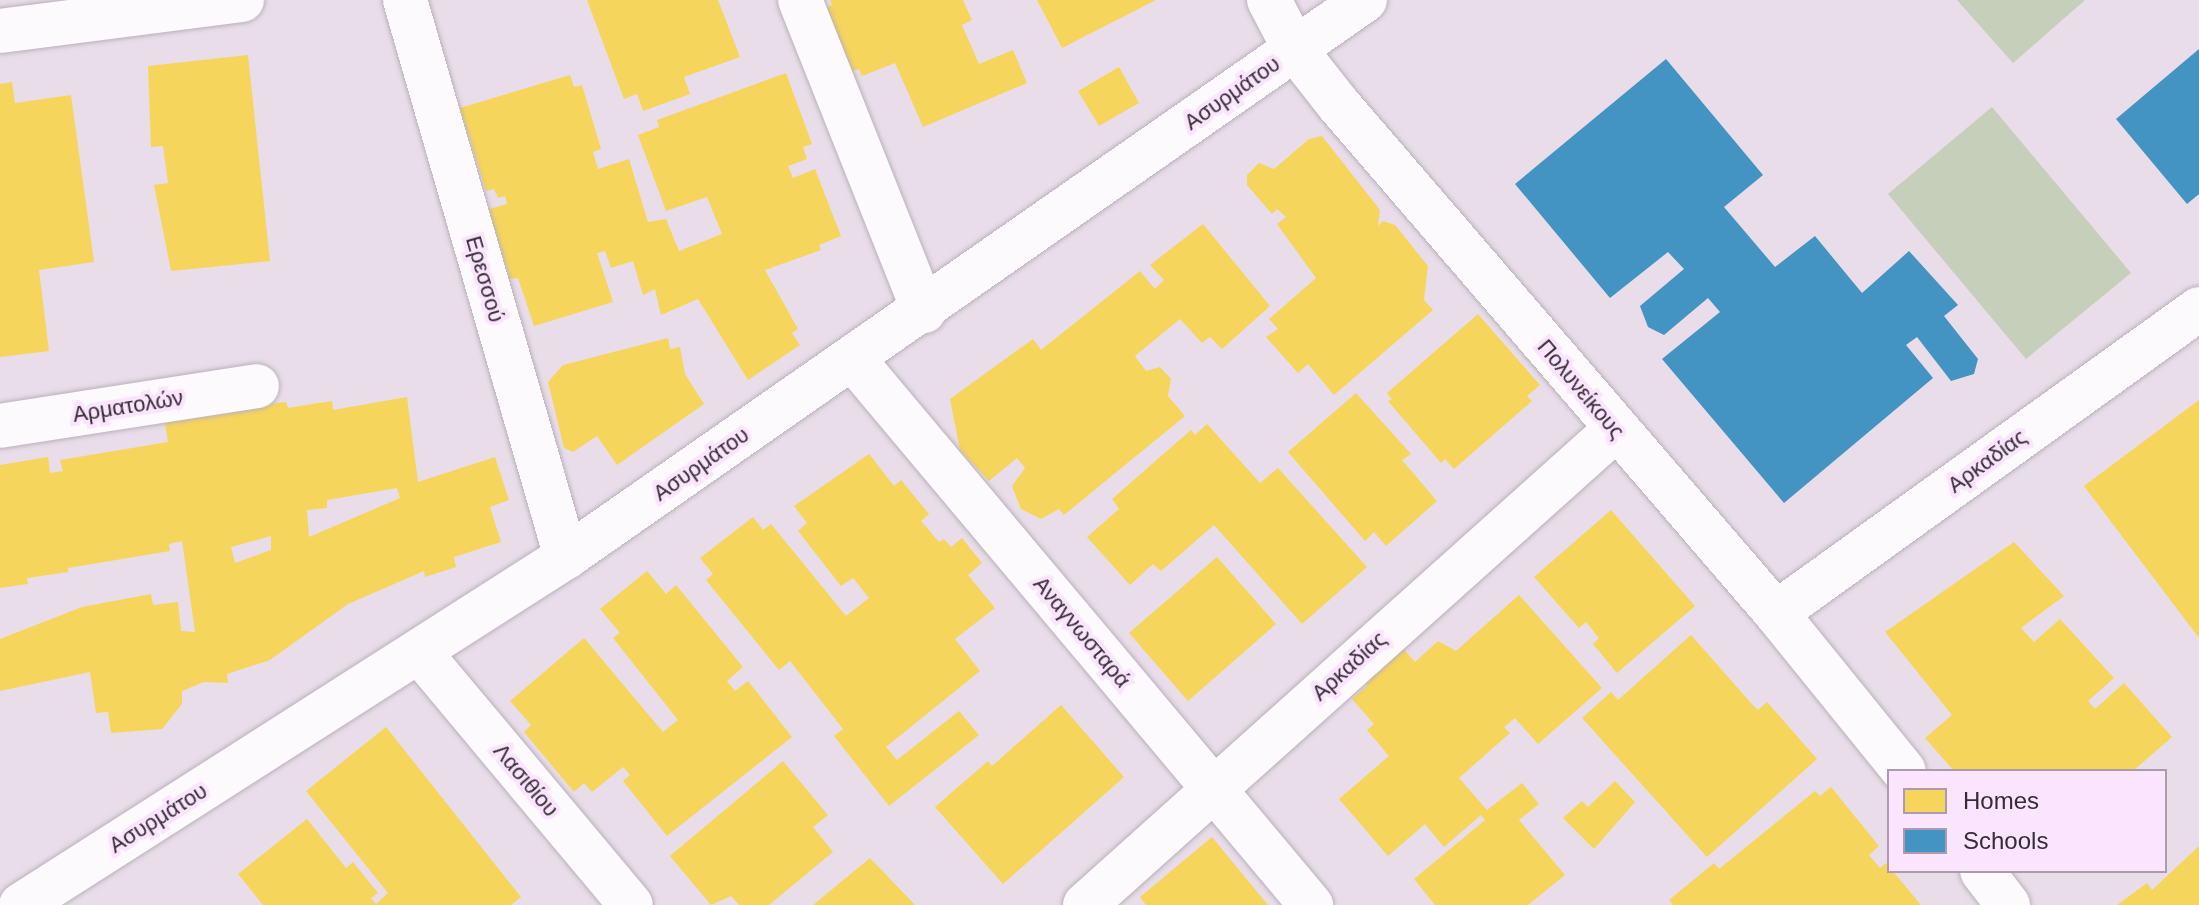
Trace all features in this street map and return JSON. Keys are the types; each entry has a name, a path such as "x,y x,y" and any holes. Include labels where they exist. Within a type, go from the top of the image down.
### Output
{"street":[{"path":"0,31 242,0"},
{"name":"Ερεσσού","path":"405,0 566,557"},
{"path":"800,0 924,311"},
{"name":"Πολυνείκους","path":"1269,0 1294,48 1615,430 1776,613 1902,769"},
{"name":"Ασυρμάτου","path":"39,900 566,557 924,311 1365,0"},
{"name":"Αρκαδίας","path":"1776,613 2199,309"},
{"name":"Αναγνωσταρά","path":"853,359 1311,905"},
{"name":"Αρματολών","path":"0,426 257,386"},
{"name":"Αρκαδίας","path":"1085,905 1615,430"},
{"name":"Λασιθίου","path":"421,654 631,905"},
{"path":"1984,873 2008,905"}],"green space":[{"path":"1957,0 2085,0 2013,63"},
{"path":"1992,107 2131,273 2026,359 1888,194"}],"building: Homes":[{"path":"587,0 718,0 740,57 684,77 690,94 643,111 637,94 624,99"},
{"path":"830,0 963,0 972,20 962,25 979,64 1013,50 1027,83 923,127 895,63 862,76 859,69 849,73 823,9 832,5"},
{"path":"1037,0 1156,0 1062,48"},
{"path":"248,55 270,261 171,271 154,185 168,183 163,146 151,147 148,66"},
{"path":"1119,67 1139,103 1099,126 1078,91"},
{"path":"786,73 812,144 803,147 807,159 788,166 793,178 815,169 841,236 819,245 821,250 765,270 798,329 792,333 800,345 748,380 698,299 661,315 655,289 643,295 633,261 611,268 605,251 597,253 613,302 534,326 518,278 510,279 489,209 507,204 505,196 498,198 494,189 486,191 460,108 570,75 574,87 582,85 601,149 593,152 598,169 629,159 648,222 666,219 679,251 722,234 707,197 666,211 638,135 659,127 657,120"},
{"path":"12,82 15,103 71,95 94,262 39,270 49,351 0,357 0,84"},
{"path":"1322,136 1380,210 1378,226 1383,221 1395,225 1428,266 1424,300 1433,310 1334,395 1308,364 1298,373 1266,337 1278,329 1269,319 1316,278 1277,224 1286,217 1277,209 1272,214 1247,185 1247,175 1259,163 1274,169 1309,139"},
{"path":"1203,224 1270,306 1222,349 1210,337 1202,343 1180,319 1135,356 1146,371 1160,367 1171,379 1168,396 1185,416 1064,515 1059,509 1041,519 1021,509 1012,486 1025,468 1017,458 989,481 960,450 950,399 1033,339 1041,350 1140,271 1155,289 1164,280 1150,265"},
{"path":"1478,314 1540,385 1527,396 1532,401 1454,469 1445,459 1441,463 1388,401 1392,399 1387,393"},
{"path":"668,338 670,349 680,347 685,374 704,404 617,465 597,436 573,452 564,448 548,382 563,365"},
{"path":"1356,393 1411,454 1402,460 1437,501 1386,546 1374,532 1365,541 1288,452"},
{"path":"407,397 418,482 495,457 509,500 490,507 501,542 454,557 456,567 425,577 424,571 348,604 270,660 227,674 228,683 204,682 182,691 182,704 162,729 111,733 108,712 96,713 90,672 0,691 0,639 82,607 151,594 153,605 178,602 181,631 195,632 182,541 169,544 170,551 68,568 68,572 27,578 28,584 0,588 0,465 48,457 50,473 63,471 60,460 168,442 164,418 286,402 288,408 332,401 333,410","holes":["397,488 400,498 309,537 307,510 327,508 327,500","271,536 271,550 235,563 231,547"]},
{"path":"2199,400 2199,638 2084,486"},
{"path":"1207,424 1260,483 1278,468 1367,567 1302,624 1214,525 1161,571 1153,564 1130,585 1087,537 1119,509 1112,499 1191,430 1195,435"},
{"path":"869,454 894,486 901,480 929,514 921,521 939,542 944,539 951,547 962,538 982,563 968,575 995,608 955,639 980,671 886,747 897,760 959,711 979,735 889,806 834,736 843,729 790,661 779,670 706,580 713,574 700,558 753,517 763,530 771,524 846,616 869,598 853,578 841,586 798,531 807,523 794,506"},
{"path":"1611,510 1695,606 1617,673 1593,644 1599,638 1586,622 1579,628 1534,577"},
{"path":"2014,542 2064,596 2021,628 2034,642 2060,619 2114,678 2088,701 2095,709 2124,683 2172,737 2135,769 1952,769 1925,738 1952,715 1885,632"},
{"path":"1217,557 1276,624 1188,701 1129,633"},
{"path":"647,571 666,594 676,585 743,667 727,681 735,691 748,681 792,737 667,836 623,781 630,775 623,767 592,792 584,783 574,792 524,732 531,725 510,701 584,638 663,732 678,720 613,638 620,633 600,609"},
{"path":"1519,595 1602,688 1538,744 1515,718 1504,727 1510,733 1459,778 1487,810 1522,783 1539,804 1519,820 1565,875 1528,905 1435,905 1414,879 1485,820 1481,815 1444,847 1425,824 1388,856 1339,799 1389,756 1367,730 1374,724 1352,699 1367,686 1362,680 1401,646 1415,662 1438,641 1456,651"},
{"path":"1691,635 1758,710 1767,702 1817,759 1707,857 1582,718 1611,692 1618,700"},
{"path":"1061,705 1124,777 1003,884 935,807 988,761 992,766"},
{"path":"386,727 521,897 511,905 263,905 238,874 307,819 346,868 353,862 378,893 371,898 376,904 388,893 306,791"},
{"path":"783,761 828,815 813,827 833,852 769,905 739,905 731,896 711,905 670,856"},
{"path":"1615,781 1635,802 1594,849 1563,818 1582,801 1588,807"},
{"path":"1831,787 1879,846 1869,855 1880,868 1886,863 1887,873 1894,873 1921,905 1673,905 1669,900 1714,863 1719,869 1815,791 1820,796"},
{"path":"1212,837 1268,905 1146,905 1140,897"},
{"path":"2199,846 2199,905 2117,905 2147,883 2152,890"},
{"path":"870,858 915,905 813,905"}],"building: Schools":[{"path":"2199,49 2199,194 2187,204 2116,119"},
{"path":"1666,59 1763,175 1724,207 1775,267 1815,236 1862,293 1909,251 1958,305 1944,316 1978,359 1974,374 1951,381 1917,337 1906,345 1933,378 1784,503 1662,359 1720,312 1708,298 1664,335 1648,327 1640,306 1684,269 1668,252 1610,298 1515,184"}]}
